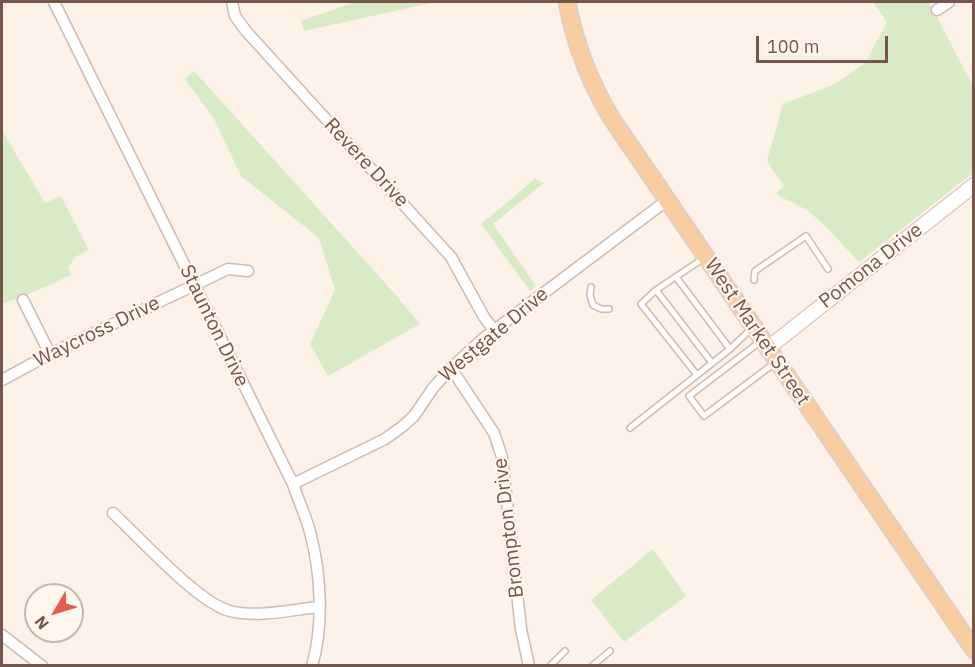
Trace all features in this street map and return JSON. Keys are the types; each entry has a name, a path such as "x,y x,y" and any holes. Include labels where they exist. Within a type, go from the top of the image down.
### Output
{"main road":[{"name":"West Market Street","path":"567,2 576,38 596,91 612,119 974,650"}],"street":[{"name":"Staunton Drive","path":"54,2 293,484 310,532 319,581 319,622 312,666"},
{"name":"Revere Drive","path":"232,2 235,16 246,31 451,257 484,317 494,330"},
{"path":"937,10 949,2"},
{"name":"Pomona Drive","path":"765,344 974,185"},
{"name":"Westgate Drive","path":"293,484 385,439 403,426 414,416 433,388 451,368 494,330 666,201"},
{"name":"Waycross Drive","path":"2,380 50,354 228,269 248,271"},
{"path":"22,300 50,354"},
{"name":"Brompton Drive","path":"451,368 494,433 502,457 521,629 529,666"},
{"path":"113,513 208,601 229,611 279,612 318,607"},
{"path":"2,635 42,666"}],"lane":[{"path":"754,280 756,272 806,236 828,269"},
{"path":"697,375 641,304 656,290 705,258"},
{"path":"676,277 730,349"},
{"path":"591,287 590,295 593,305 601,309 609,309"},
{"path":"656,290 712,363"},
{"path":"765,344 704,416 689,396 765,344"},
{"path":"630,428 730,349 765,344"},
{"path":"550,666 565,651"},
{"path":"592,666 610,651"}],"green space":[{"path":"349,2 436,2 304,31 301,21 349,4"},
{"path":"873,2 933,2 930,4 973,86 973,173 859,262 807,210 776,193 784,186 767,161 783,104 835,84 865,63 887,22"},
{"path":"194,71 420,324 328,376 310,344 335,290 319,238 241,176 214,119 185,79"},
{"path":"2,130 45,203 61,196 89,250 75,257 68,268 71,275 2,304"},
{"path":"535,179 544,183 493,224 536,286 530,291 481,224"},
{"path":"653,549 686,596 624,642 591,600"}]}
